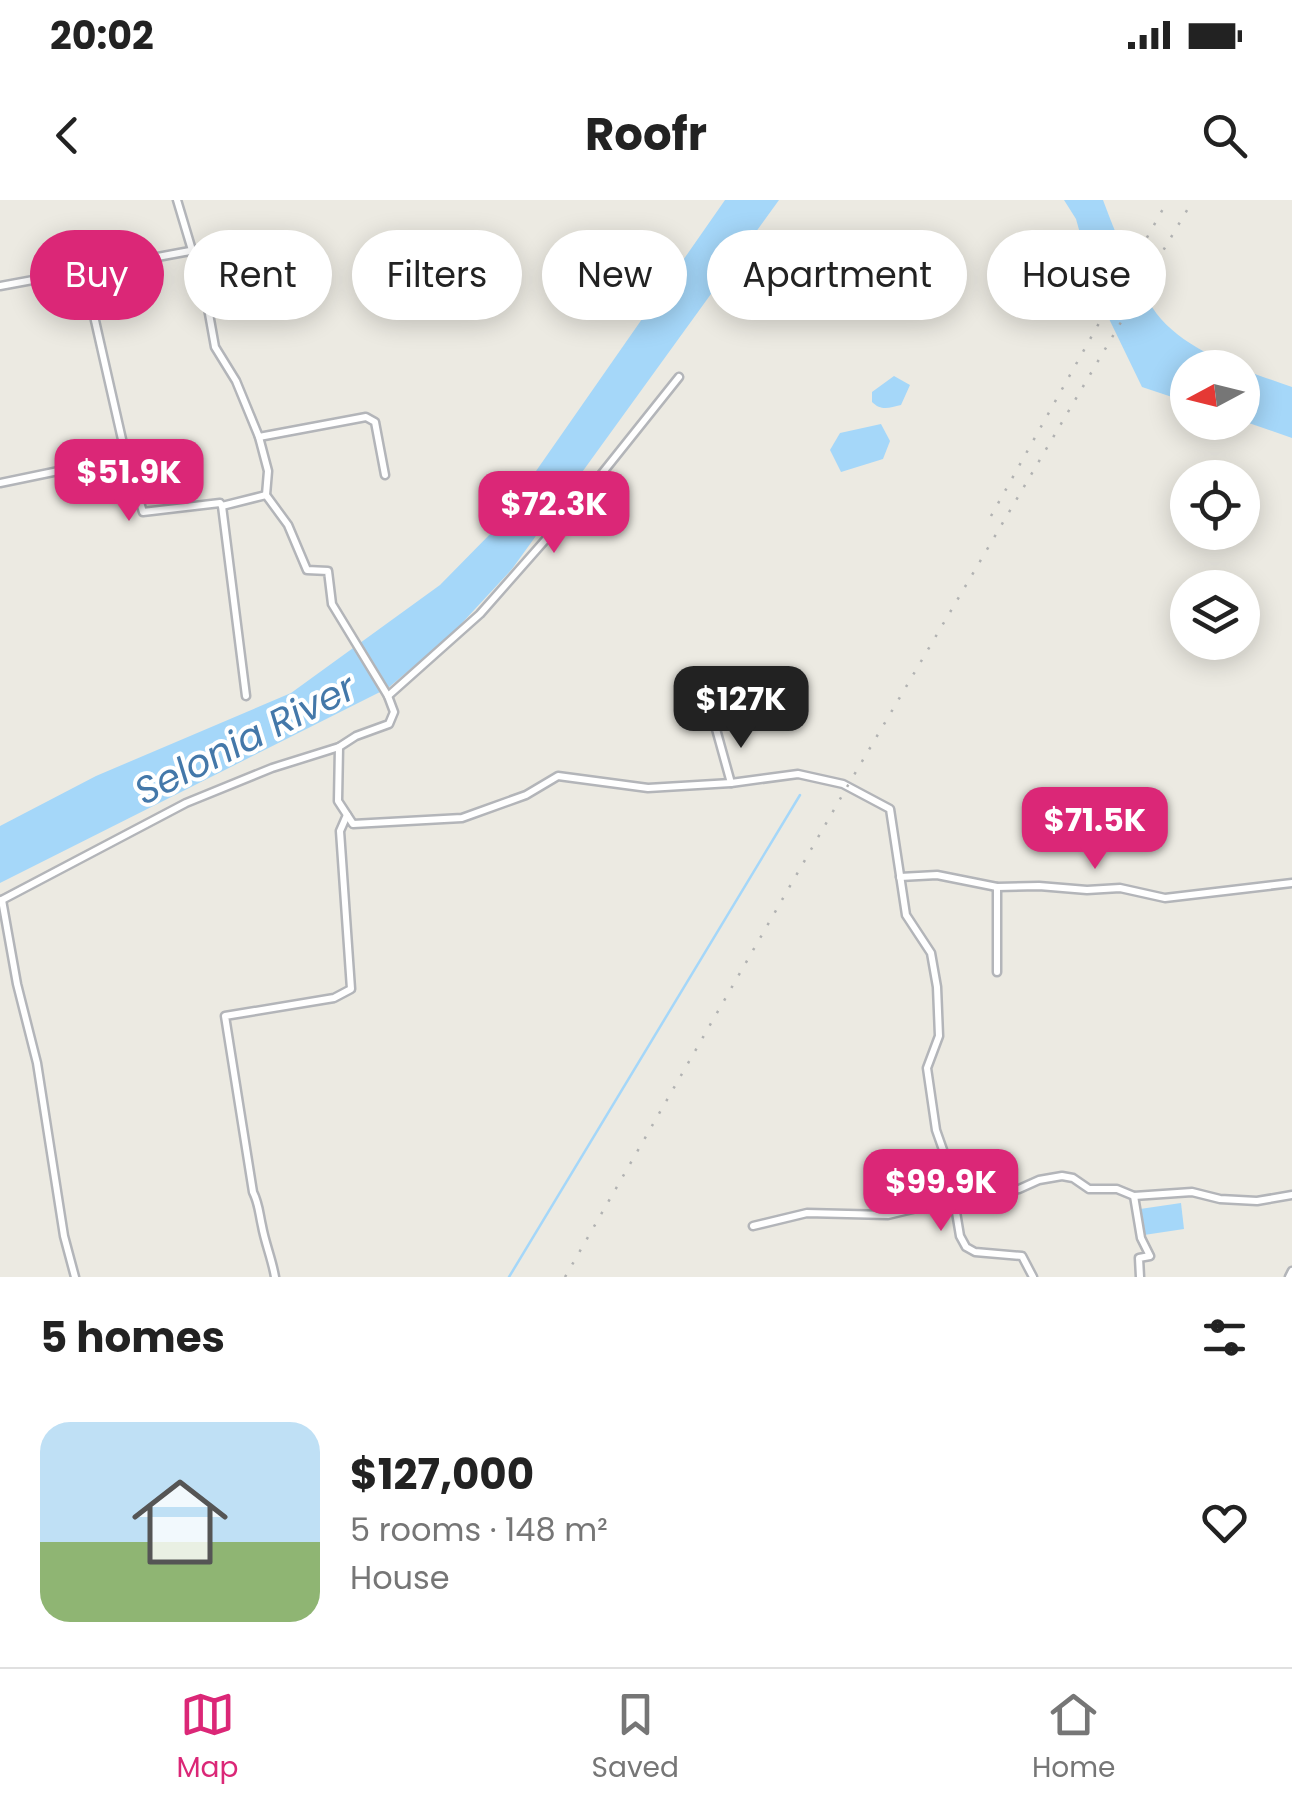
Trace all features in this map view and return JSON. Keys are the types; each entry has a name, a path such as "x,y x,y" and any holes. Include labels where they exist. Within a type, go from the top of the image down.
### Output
{"street":[{"path":"178,200 186,230"},
{"path":"0,286 30,281"},
{"path":"95,320 126,457 143,512 198,504 222,506 266,495"},
{"path":"75,1277 64,1236 38,1063 1,900 186,803 272,768 340,747 356,736 389,724 394,712 332,604 328,571 307,570 288,526 266,495 268,471 259,437 236,380 215,347 210,320"},
{"path":"388,696 480,614 584,496 680,378"},
{"path":"259,437 366,417 375,422 385,475"},
{"path":"0,483 126,457"},
{"path":"222,506 246,696"},
{"path":"716,729 731,783"},
{"path":"340,747 338,800 352,824 462,818 526,795 558,776 648,788 798,774 842,784 890,809 906,914 931,953 937,987 938,1036 927,1068 936,1130 948,1164 960,1236 966,1247 997,1256 1022,1256 1032,1277"},
{"path":"275,1277 270,1246 262,1230 260,1206 253,1192 224,1016 334,998 351,988 340,830 347,814"},
{"path":"900,877 936,875 997,887 1120,888 1165,898 1292,882"},
{"path":"997,887 998,972"},
{"path":"752,1226 807,1212 888,1215 954,1198 1018,1190 1039,1180 1062,1176 1089,1189 1118,1189 1134,1196 1192,1192 1220,1200 1257,1200 1292,1195"},
{"path":"1134,1196 1141,1238 1150,1256 1139,1258 1140,1277"}],"water":[{"name":"Selonia River","path":"725,200 779,200 757,230 707,230 707,300 512,569 450,636 388,688 0,883 0,826 96,776 291,693 440,585 497,527 641,320 687,320 687,254"},
{"path":"1064,200 1103,200 1115,230 1079,230"},
{"path":"1110,320 1162,320 1202,350 1170,350 1170,396 1142,387"},
{"path":"1260,375 1292,387 1292,438 1260,427"},
{"path":"894,376 910,385 901,405 875,405 872,392"},
{"path":"881,424 890,441 883,459 841,472 830,450 840,433"},
{"path":"1181,1203 1184,1229 1144,1235 1140,1209"}],"waterway":[{"path":"509,1277 800,795"}],"railway":[{"path":"991,516 1168,200"},
{"path":"565,1277 847,787 1193,200"}]}
